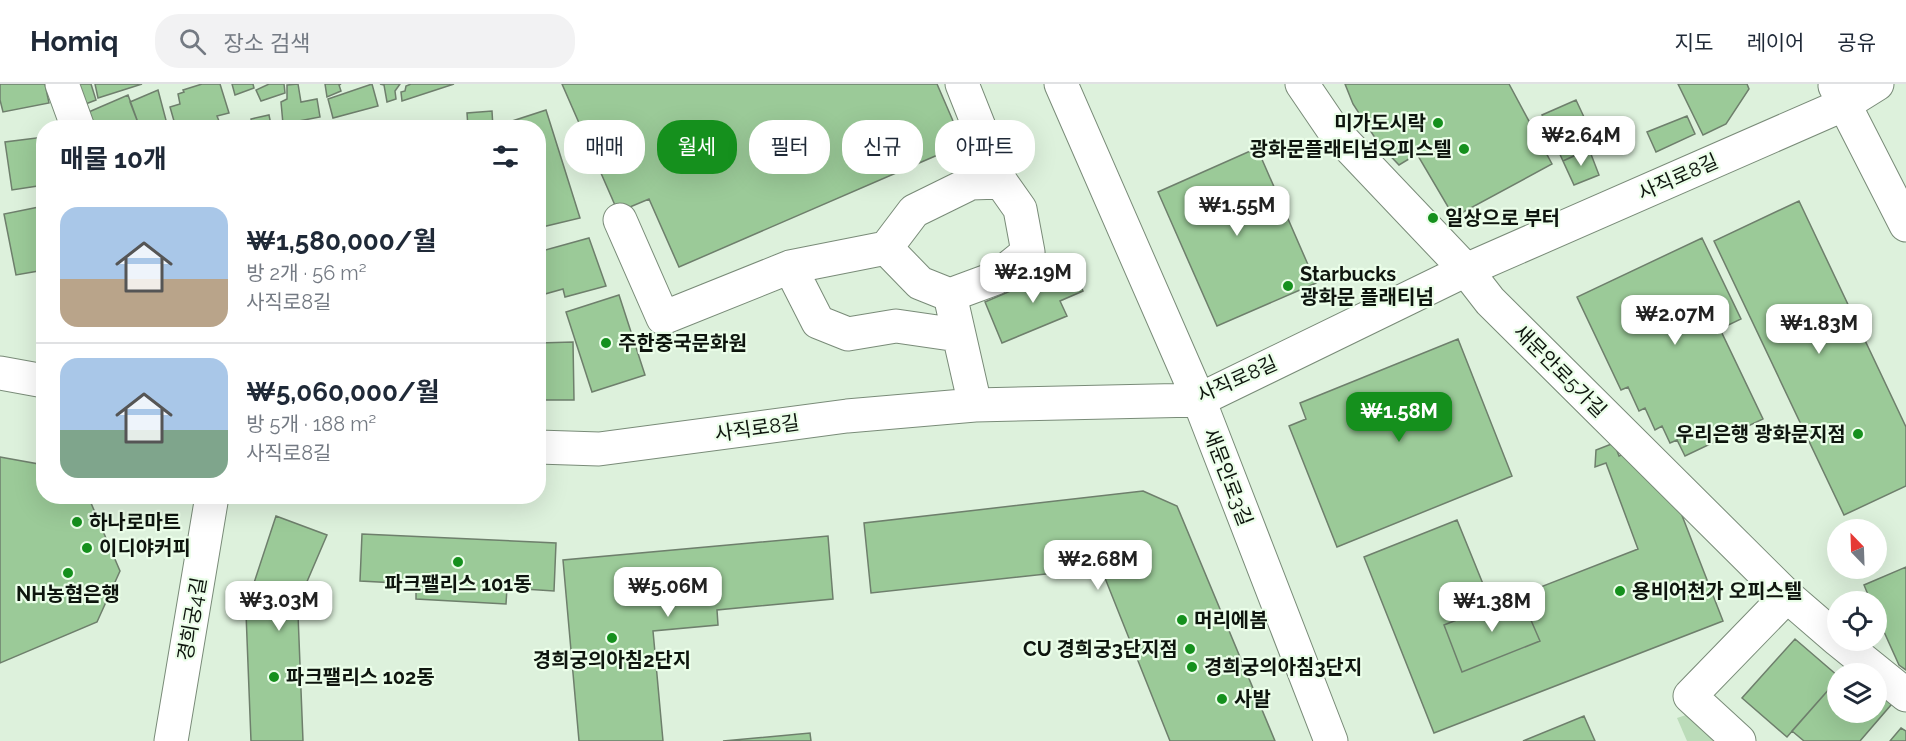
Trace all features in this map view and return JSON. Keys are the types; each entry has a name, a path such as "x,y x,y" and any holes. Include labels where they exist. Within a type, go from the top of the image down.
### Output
{"street":[{"path":"62,84 75,120"},
{"path":"886,248 920,283 950,296 996,278 1028,252 1020,209 1001,182 962,84"},
{"name":"새문안로3길","path":"1061,84 1198,399 1331,741"},
{"name":"새문안로5가길","path":"1302,84 1334,131 1466,270 1490,301 1787,596 1827,631"},
{"name":"사직로8길","path":"546,447 599,449 847,416 975,405 1198,399 1839,94 1877,84"},
{"path":"1839,94 1906,225"},
{"path":"620,220 663,318 790,267 886,248 914,211 971,183 1001,182"},
{"path":"790,267 818,322 848,334 896,326 958,335"},
{"path":"950,296 975,405"},
{"path":"0,373 36,380"},
{"name":"경희궁4길","path":"171,741 211,504"},
{"path":"1739,741 1690,696 1787,596"},
{"name":"새문안로5가길","path":"1852,651 1906,695"}],"green space":[{"path":"1689,714 1716,741 1687,741 1677,718"}],"building":[{"path":"0,84 45,84 49,103 3,112"},
{"path":"77,84 91,84 96,100 83,105"},
{"path":"95,84 142,84 98,98"},
{"path":"202,84 220,84 229,113 217,116 219,120 174,120 170,107 180,104 178,94 184,92 183,90"},
{"path":"232,84 253,84 254,88 235,95"},
{"path":"269,84 284,84 285,93 261,101 256,90"},
{"path":"298,84 301,102 317,99 320,117 283,120 281,102 287,99 287,85"},
{"path":"325,84 341,84 339,85 341,91 327,97"},
{"path":"372,84 378,106 333,118 328,99"},
{"path":"380,84 400,84 395,91 396,99 387,102 384,85"},
{"path":"411,84 454,84 402,101 401,92"},
{"path":"562,84 937,84 953,120 935,120 935,156 923,161 923,120 842,120 842,174 894,174 679,267 649,199 618,212 601,174 645,174 645,120 578,120"},
{"name":"광화문플래티넘오피스텔","path":"1345,84 1509,84 1552,164 1454,217 1417,154 1399,165 1379,144 1353,104"},
{"path":"1678,84 1747,84 1749,89 1726,124 1703,135"},
{"path":"158,90 166,120 137,120 130,102"},
{"path":"128,95 137,120 85,120 84,114"},
{"path":"1576,100 1597,145 1563,161 1542,115"},
{"path":"546,110 564,167 564,174 566,174 580,218 546,226 546,120 515,120"},
{"path":"492,111 493,120 467,120 467,113"},
{"path":"269,115 270,120 251,120"},
{"path":"1687,116 1695,134 1656,152 1647,132"},
{"path":"36,138 36,186 12,190 5,142"},
{"name":"광화문플래티넘오피스텔","path":"1257,148 1316,283 1217,326 1158,192"},
{"path":"1589,149 1599,175 1574,185 1563,161"},
{"path":"1799,201 1906,427 1906,486 1844,515 1714,241"},
{"path":"36,208 36,271 16,275 4,214"},
{"path":"589,238 606,286 565,297 563,289 546,294 546,250"},
{"path":"1702,238 1741,319 1720,329 1763,419 1685,456 1677,440 1670,443 1662,426 1655,430 1645,408 1639,411 1628,387 1621,390 1577,297"},
{"path":"1071,265 1083,291 1060,301 1067,316 1002,343 985,302"},
{"name":"주한중국문화원","path":"619,295 645,375 592,392 566,312"},
{"path":"1458,339 1512,476 1337,547 1289,426 1306,419 1300,403"},
{"path":"573,342 574,400 546,400 546,343"},
{"name":"용비어천가 오피스텔","path":"1614,443 1619,456 1634,450 1669,482 1723,621 1434,733 1364,557 1457,520 1492,606 1638,549 1606,463 1595,467 1596,450"},
{"path":"0,457 36,464 36,504 91,504 120,571 97,622 0,663"},
{"name":"경희궁의아침3단지","path":"1143,491 1177,506 1275,741 1170,741 1101,568 871,593 864,523"},
{"name":"파크팰리스 102동","path":"276,516 327,535 300,598 298,614 303,741 251,741 246,613"},
{"name":"파크팰리스 101동","path":"362,534 556,543 554,591 507,588 506,604 416,599 416,584 360,581"},
{"name":"경희궁의아침2단지","path":"828,536 833,599 717,610 718,625 653,631 663,741 579,741 563,560"},
{"path":"1906,567 1906,670 1899,665 1887,638 1887,591 1866,591 1864,585 1878,579 1887,579 1887,575"},
{"path":"1520,595 1540,641 1462,672 1444,625"},
{"path":"1795,639 1827,667 1827,692 1787,737 1742,698"},
{"path":"1887,689 1897,698 1887,710"},
{"path":"1827,691 1827,723 1875,723 1860,741 1804,741 1792,731"},
{"path":"1584,716 1595,741 1523,741"},
{"path":"1901,728 1906,731 1906,741 1890,741"},
{"path":"810,733 811,741 723,741"}],"place":[{"name":"미가도시락","path":"1438,123"},
{"name":"광화문플래티넘오피스텔","path":"1464,149"},
{"name":"일상으로 부터","path":"1433,218"},
{"name":"Starbucks 광화문 플래티넘","path":"1288,286"},
{"name":"주한중국문화원","path":"606,343"},
{"name":"우리은행 광화문지점","path":"1858,434"},
{"name":"하나로마트","path":"77,522"},
{"name":"이디야커피","path":"87,548"},
{"name":"파크팰리스 101동","path":"458,562"},
{"name":"NH농협은행","path":"68,573"},
{"name":"용비어천가 오피스텔","path":"1620,591"},
{"name":"머리에봄","path":"1182,620"},
{"name":"경희궁의아침2단지","path":"612,638"},
{"name":"CU 경희궁3단지점","path":"1190,649"},
{"name":"경희궁의아침3단지","path":"1192,667"},
{"name":"파크팰리스 102동","path":"274,677"},
{"name":"사발","path":"1222,699"}]}
